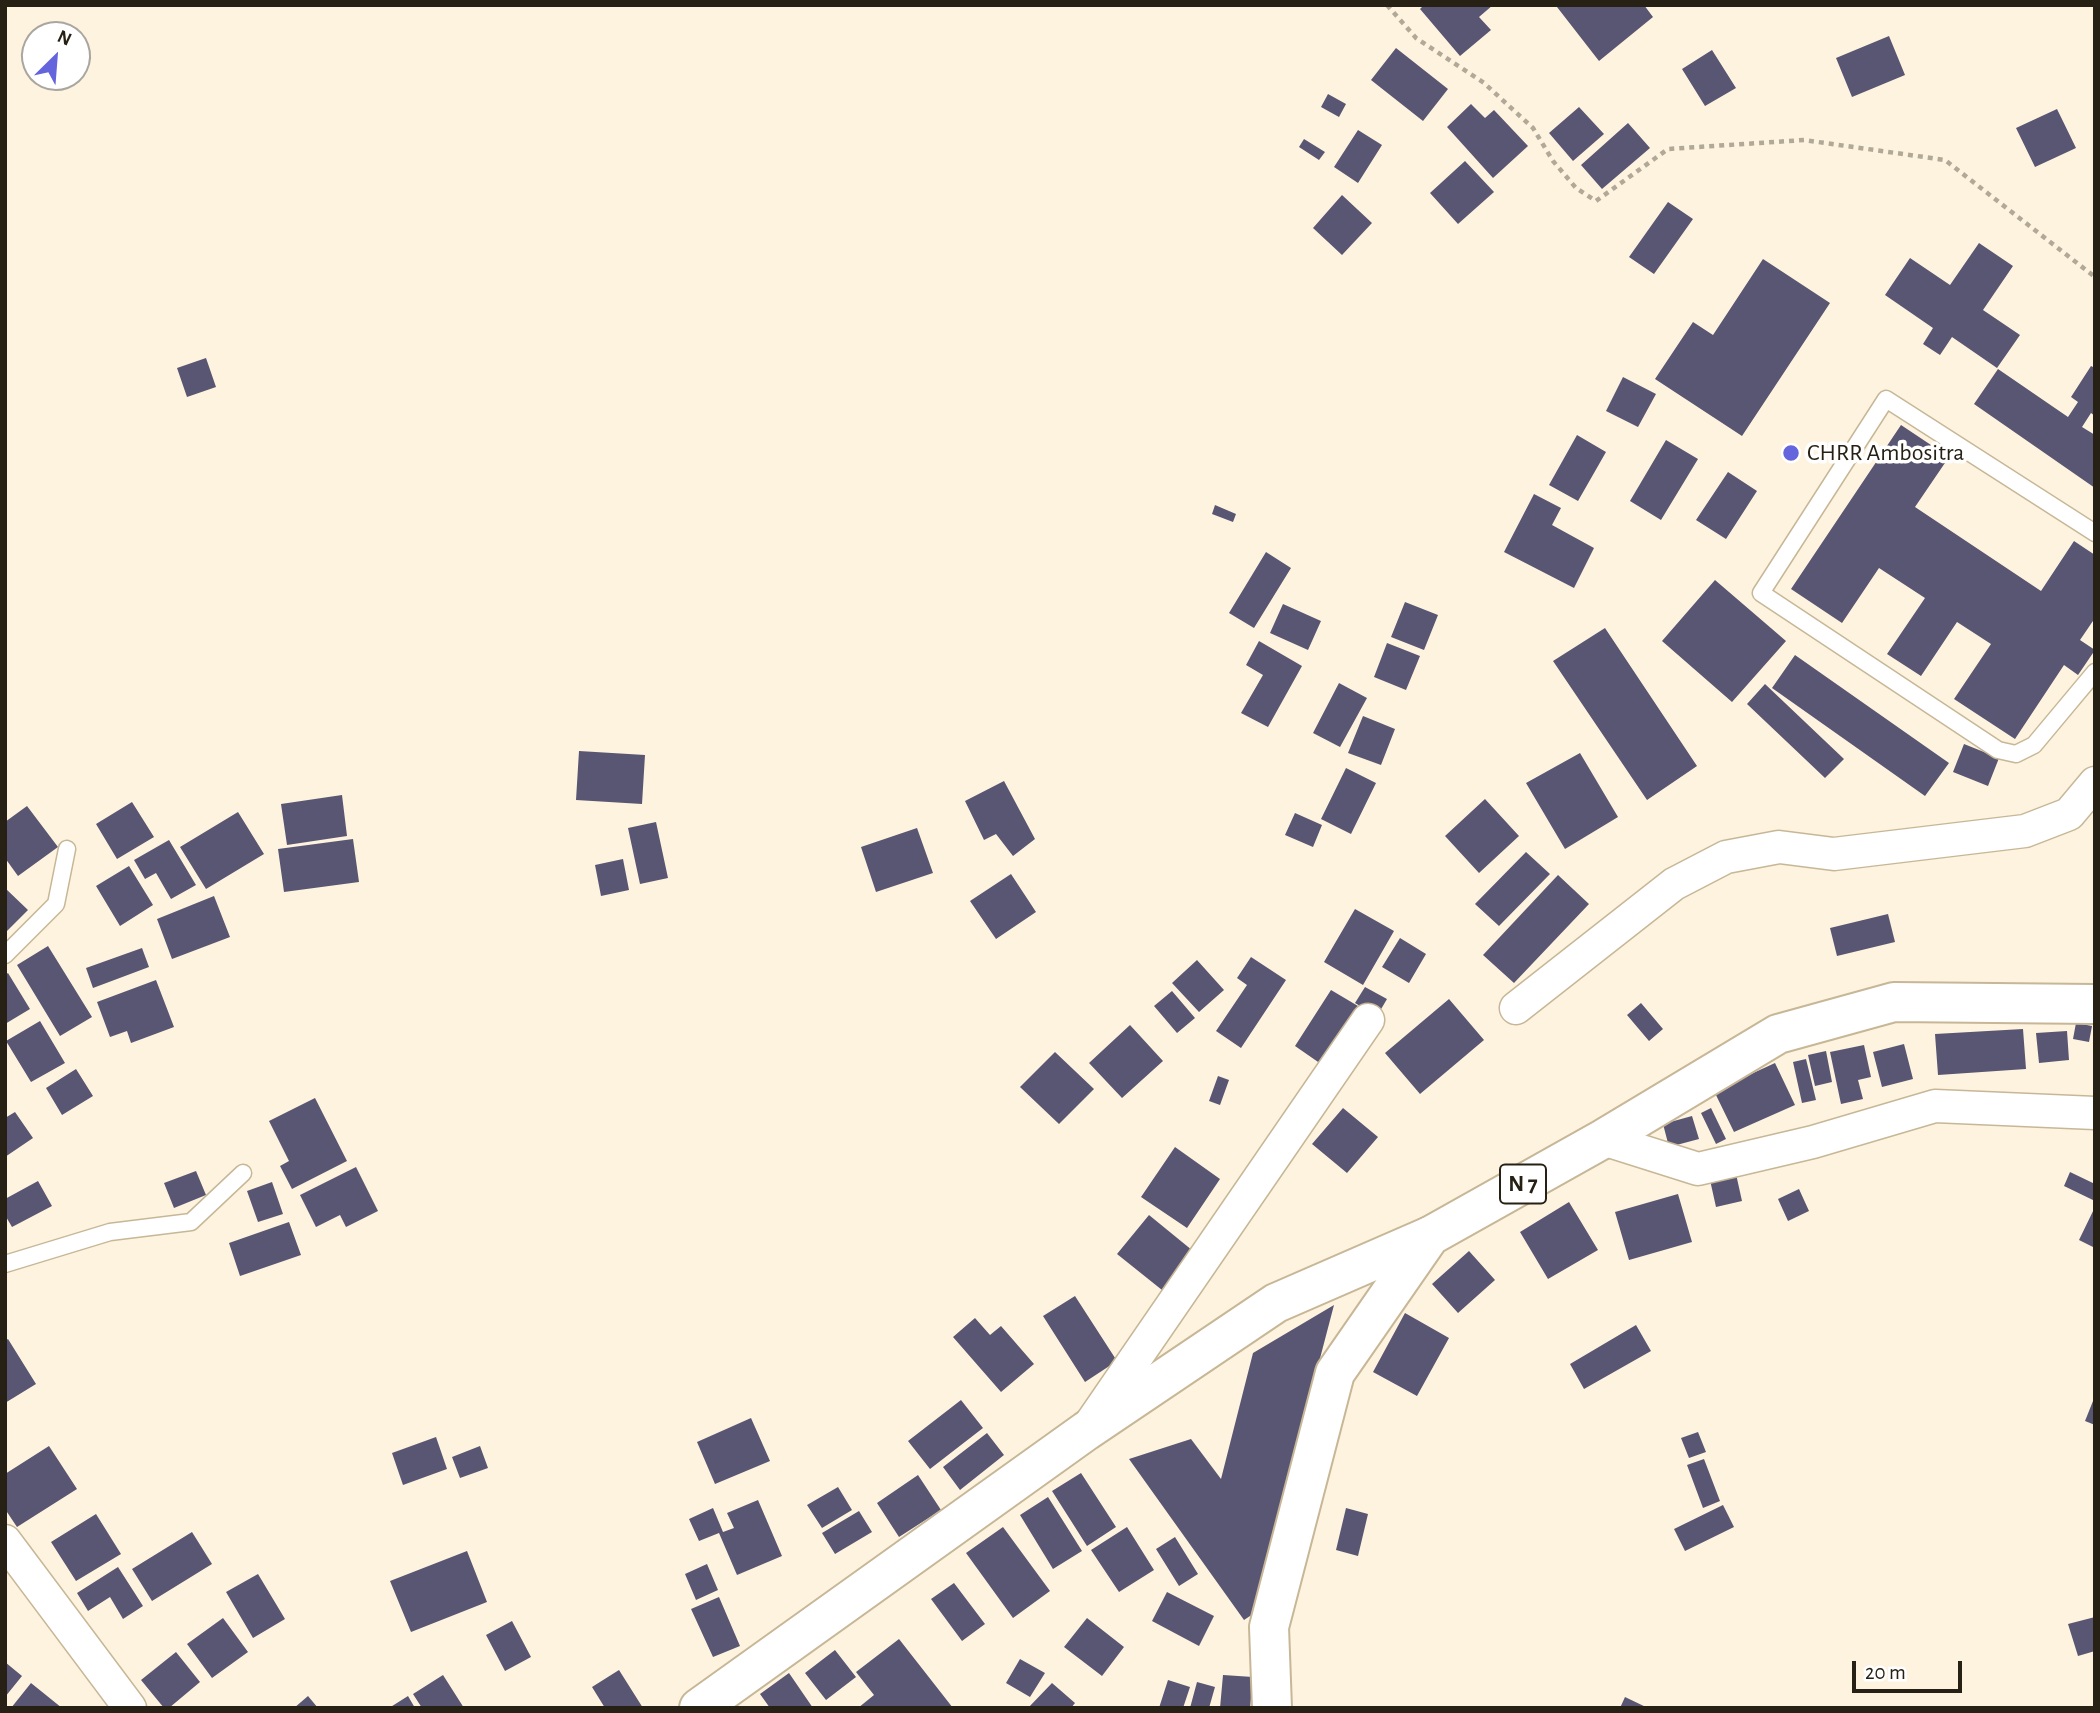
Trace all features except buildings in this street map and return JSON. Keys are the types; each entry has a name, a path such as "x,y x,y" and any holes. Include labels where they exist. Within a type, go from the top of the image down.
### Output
{"main road":[{"name":"N 7","path":"1272,1708 1269,1627 1335,1373 1430,1236 1603,1139 1779,1034 1894,1002 2095,1003"},
{"path":"699,1708 1086,1431 1276,1303 1430,1236"}],"street":[{"path":"1516,1008 1674,884 1726,857 1779,847 1834,854 2025,831 2069,814 2095,783"},
{"path":"1086,1431 1368,1020"},
{"path":"1603,1139 1698,1169 1813,1142 1935,1106 2095,1113"},
{"path":"5,1541 130,1708"}],"lane":[{"path":"2095,533 1886,399 1761,593 1998,750 2016,754 2034,745 2095,672"},
{"path":"5,955 55,904 67,849"},
{"path":"5,1264 110,1232 191,1222 243,1173"}],"path":[{"path":"1387,5 1416,38 1484,83 1533,128 1553,161 1576,188 1596,201 1668,149 1804,140 1945,160 2095,277"}],"place":[{"name":"CHRR Ambositra","path":"1791,453"}]}
